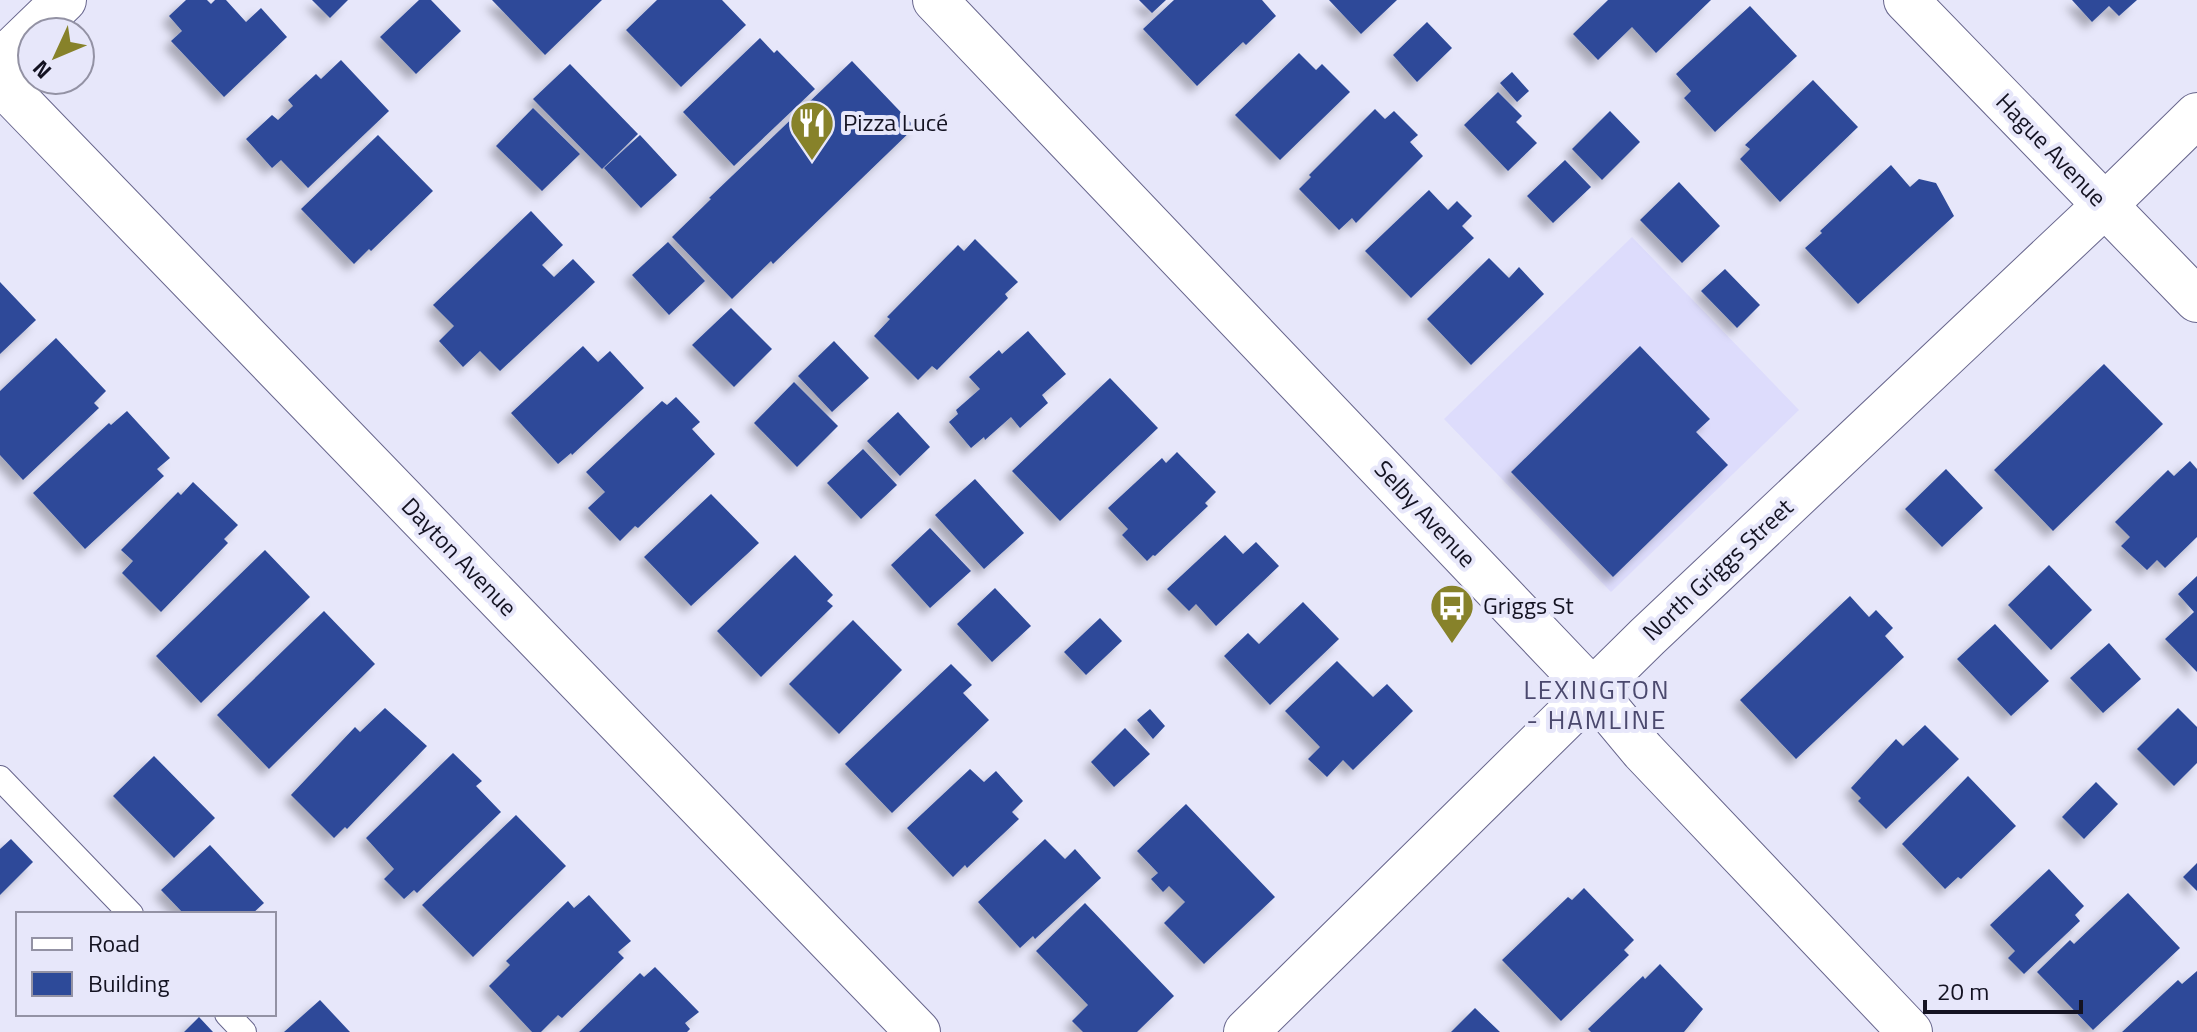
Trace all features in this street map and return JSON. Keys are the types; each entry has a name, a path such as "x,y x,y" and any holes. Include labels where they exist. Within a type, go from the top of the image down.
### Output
{"street":[{"path":"0,62 64,0"},
{"name":"Selby Avenue","path":"935,0 1593,691 1643,751 1910,1032"},
{"name":"Hague Avenue","path":"1906,0 2197,300"},
{"name":"Dayton Avenue","path":"0,82 918,1032"},
{"name":"North Griggs Street","path":"1246,1032 1593,691 2197,115"}],"lane":[{"path":"0,778 129,912"},
{"path":"229,1016 244,1032"}],"shaded area":[{"path":"1632,237 1799,410 1611,592 1444,419"}],"building":[{"path":"186,0 207,0 211,4 215,0 226,0 246,22 261,8 287,37 224,97 171,41 182,31 169,16"},
{"path":"312,0 348,0 330,18"},
{"path":"419,0 431,0 461,31 416,74 380,37"},
{"path":"492,0 602,0 545,55"},
{"path":"657,0 722,0 746,25 681,87 626,30"},
{"path":"1139,0 1166,0 1152,13"},
{"path":"1174,0 1262,0 1276,16 1246,45 1243,42 1197,86 1143,29"},
{"path":"1329,0 1397,0 1361,34"},
{"path":"1608,0 1711,0 1656,53 1632,27 1598,60 1573,34"},
{"path":"2072,0 2137,0 2119,16 2109,6 2092,22"},
{"path":"1750,6 1797,56 1715,132 1684,98 1691,91 1676,74"},
{"path":"1427,22 1452,48 1417,82 1393,55"},
{"path":"760,38 774,53 777,50 815,89 734,166 683,112"},
{"path":"1299,53 1316,70 1322,64 1350,92 1280,160 1235,115"},
{"path":"341,60 389,111 308,188 281,160 272,168 246,139 272,115 278,120 293,106 288,100 316,74 321,79"},
{"name":"Pizza Lucé","path":"852,61 915,127 773,264 771,261 732,299 672,237"},
{"path":"570,64 638,134 602,169 533,99"},
{"path":"1512,72 1529,91 1517,102 1500,83"},
{"path":"1813,80 1858,127 1780,202 1740,159 1750,149 1745,145"},
{"path":"1498,92 1522,116 1516,122 1537,143 1508,171 1464,125"},
{"path":"533,108 580,154 542,191 496,146"},
{"path":"1375,109 1385,119 1394,111 1418,135 1410,142 1423,156 1356,223 1352,218 1339,230 1299,189"},
{"path":"1610,111 1640,142 1602,180 1572,149"},
{"path":"378,135 433,191 354,264 301,209"},
{"path":"640,135 677,175 641,208 604,168"},
{"path":"1565,160 1591,187 1553,223 1527,196"},
{"path":"1891,165 1910,187 1919,179 1936,183 1954,216 1858,304 1805,248"},
{"path":"1679,182 1720,226 1682,263 1640,220"},
{"path":"1429,190 1448,210 1457,201 1472,216 1462,226 1474,238 1411,298 1365,251"},
{"path":"531,211 563,245 542,265 554,277 573,259 595,282 500,371 480,351 463,367 439,341 454,326 433,305"},
{"path":"975,239 1018,282 1005,294 1008,298 937,370 932,366 918,380 874,336 890,319 887,317 958,245 964,251"},
{"path":"668,242 705,281 669,315 632,275"},
{"path":"1489,258 1509,278 1519,267 1544,294 1471,365 1427,319"},
{"path":"1725,269 1760,305 1737,328 1701,291"},
{"path":"0,282 36,320 0,354"},
{"path":"731,308 772,349 734,387 692,345"},
{"path":"1028,331 1066,374 1042,395 1048,403 1020,428 1011,417 971,448 949,422 958,414 956,410 980,389 969,377 999,350 1002,354"},
{"path":"56,338 106,391 94,403 99,408 23,480 0,455 0,391"},
{"path":"834,341 869,378 832,412 798,376"},
{"path":"583,346 598,362 610,351 644,388 572,455 558,464 511,413"},
{"path":"1640,346 1710,419 1696,432 1728,465 1613,577 1511,472"},
{"path":"2104,364 2163,424 2053,531 1994,470"},
{"path":"1110,378 1158,428 1060,521 1012,471"},
{"path":"794,382 838,426 797,467 754,423"},
{"path":"676,397 700,422 692,429 715,454 638,528 635,526 620,541 588,508 605,492 586,472 662,401 667,405"},
{"path":"127,411 170,458 157,469 164,476 85,549 33,493 109,423 111,425"},
{"path":"898,412 930,447 900,476 867,441"},
{"path":"863,449 897,485 861,519 827,483"},
{"path":"1177,452 1216,492 1205,503 1208,506 1147,561 1122,535 1128,529 1108,508 1162,458 1166,463"},
{"path":"2190,461 2197,469 2197,537 2165,568 2157,560 2147,570 2121,546 2130,537 2115,522 2168,470 2174,476"},
{"path":"1946,469 1983,508 1942,547 1905,509"},
{"path":"975,479 1024,533 984,569 935,515"},
{"path":"193,482 238,525 224,539 228,543 161,612 122,573 133,561 121,550 178,492 181,495"},
{"path":"711,494 759,543 691,606 644,557"},
{"path":"930,528 971,571 930,608 891,565"},
{"path":"1225,535 1243,554 1256,542 1279,566 1216,626 1196,604 1189,611 1167,589"},
{"path":"265,550 310,597 201,703 156,656"},
{"path":"795,555 833,595 827,601 833,606 761,677 717,631"},
{"path":"2049,565 2092,610 2051,650 2008,605"},
{"path":"2197,576 2197,672 2165,639 2194,612 2178,594"},
{"path":"995,588 1031,626 992,662 957,624"},
{"path":"1850,596 1869,617 1876,610 1893,628 1885,636 1904,657 1796,759 1740,700"},
{"path":"1303,602 1339,639 1270,705 1224,656 1248,633 1259,644"},
{"path":"324,611 375,664 269,769 217,715"},
{"path":"1100,618 1122,641 1086,675 1064,652"},
{"path":"853,620 902,670 839,734 789,684"},
{"path":"1995,624 2049,681 2011,716 1957,659"},
{"path":"2109,643 2141,679 2103,713 2070,678"},
{"path":"1337,661 1373,697 1387,684 1413,711 1353,770 1343,760 1327,777 1308,759 1320,747 1285,711"},
{"path":"951,664 972,685 963,693 989,720 892,813 845,764"},
{"path":"385,708 427,746 347,829 345,827 334,838 291,795 355,727 360,732"},
{"path":"2178,708 2197,727 2197,763 2174,786 2137,749"},
{"path":"1150,709 1165,726 1153,739 1137,720"},
{"path":"1925,725 1959,759 1886,829 1858,801 1861,798 1851,788 1896,739 1903,746"},
{"path":"1125,728 1150,754 1114,787 1091,762"},
{"path":"453,753 482,781 476,786 501,812 417,893 414,890 404,899 384,879 394,869 366,838"},
{"path":"154,756 215,818 174,858 113,796"},
{"path":"970,769 984,782 996,771 1023,801 1012,812 1019,819 967,868 965,865 953,877 907,828"},
{"path":"1968,776 2016,826 1961,879 1958,877 1945,889 1902,844"},
{"path":"2096,782 2118,804 2084,839 2062,817"},
{"path":"1186,804 1275,897 1204,964 1164,923 1185,902 1169,886 1163,892 1151,879 1158,873 1137,851"},
{"path":"516,815 566,866 473,957 422,905"},
{"path":"11,839 33,862 0,895 0,849"},
{"path":"1045,839 1065,859 1075,849 1101,878 1035,939 1033,936 1020,948 978,902"},
{"path":"210,845 264,903 254,912 182,912 161,890"},
{"path":"2197,863 2197,891 2183,877"},
{"path":"2049,869 2084,906 2075,915 2080,921 2024,974 2008,958 2015,951 1990,925"},
{"path":"1584,888 1634,940 1624,950 1629,955 1561,1021 1502,960 1568,897 1572,900"},
{"path":"2128,893 2180,948 2093,1030 2037,972 2070,940 2074,944"},
{"path":"589,895 631,941 618,952 624,958 562,1018 558,1015 541,1032 532,1032 489,986 510,965 506,961 568,901 574,908"},
{"path":"1085,903 1174,996 1137,1032 1083,1032 1072,1021 1088,1005 1036,951"},
{"path":"1660,964 1703,1009 1684,1032 1591,1032 1588,1029 1643,976 1645,979"},
{"path":"655,967 699,1012 685,1023 690,1029 687,1032 579,1032 640,973 644,977"},
{"path":"2197,971 2197,1032 2122,1032 2178,980 2182,984"},
{"path":"320,1000 350,1032 284,1032"},
{"path":"1475,1008 1500,1032 1451,1032"},
{"path":"199,1017 213,1032 184,1032"}],"place":[{"name":"Pizza Lucé","path":"812,162"},
{"name":"Griggs St","path":"1452,645"}],"district":[{"name":"LEXINGTON - HAMLINE","path":"1597,705"}]}
